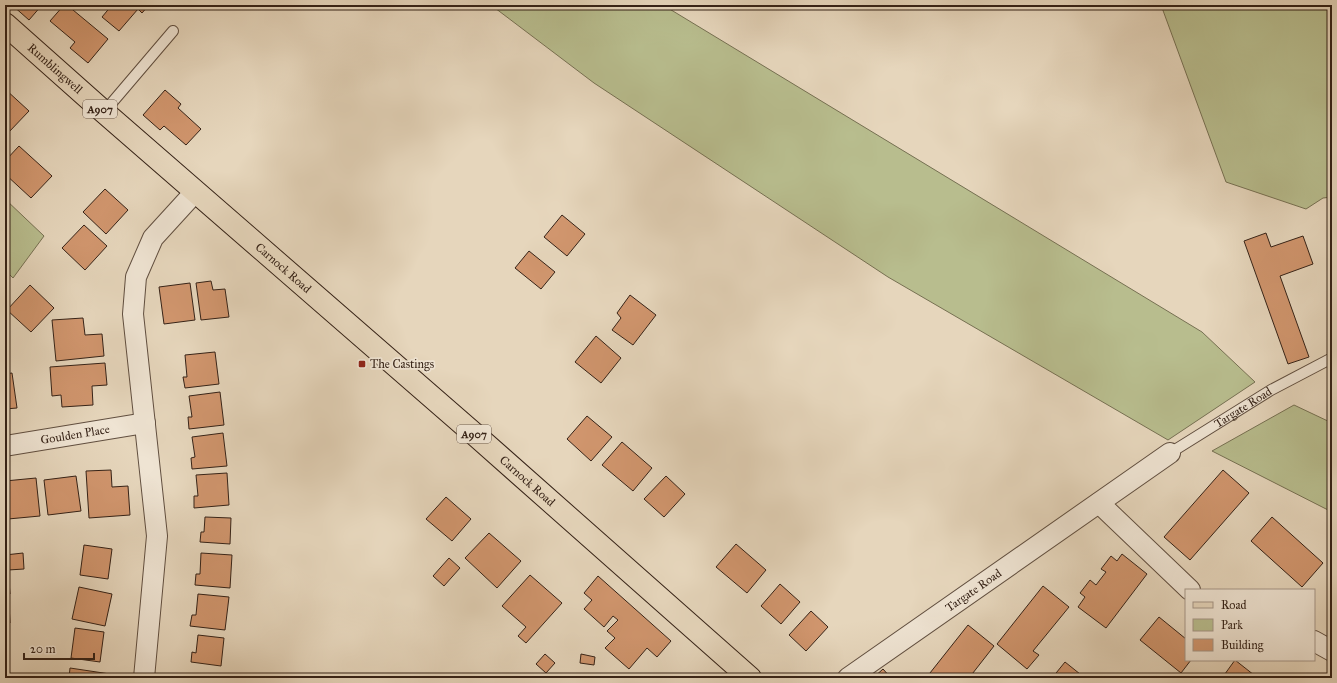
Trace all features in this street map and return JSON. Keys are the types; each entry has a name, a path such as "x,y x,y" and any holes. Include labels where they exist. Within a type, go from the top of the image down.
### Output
{"main road":[{"name":"Rumblingwell","path":"7,32 104,112 195,192"},
{"name":"Carnock Road","path":"195,192 472,432 750,678"}],"street":[{"path":"144,678 157,536 133,314 136,277 153,238 195,192"},
{"name":"Goulden Place","path":"5,446 145,423"},
{"name":"Targate Road","path":"848,678 1170,453"},
{"path":"1098,503 1189,589"},
{"path":"1315,642 1332,651"}],"lane":[{"path":"104,112 173,31"},
{"name":"Targate Road","path":"1170,453 1272,390 1332,358"}],"green space":[{"path":"491,5 663,5 1202,332 1255,382 1168,440 888,277 594,83"},
{"path":"1161,5 1332,5 1332,197 1323,198 1306,209 1226,182"},
{"path":"5,199 44,236 13,278 5,270"},
{"path":"1294,405 1332,423 1332,512 1212,451"}],"building":[{"path":"12,5 42,5 29,20"},
{"path":"64,5 67,5 108,39 88,63 70,48 75,42 50,21"},
{"path":"112,5 149,5 142,13 138,9 119,31 102,17"},
{"path":"5,89 29,111 8,133 5,130"},
{"path":"165,90 181,104 178,108 201,129 186,145 164,126 160,130 143,115"},
{"path":"19,146 52,176 31,198 5,174 5,161"},
{"path":"105,189 128,210 106,234 83,212"},
{"path":"562,215 585,234 567,256 544,237"},
{"path":"84,225 107,246 85,270 62,248"},
{"path":"1266,233 1271,247 1303,236 1313,264 1280,276 1309,357 1288,364 1244,241"},
{"path":"529,251 555,272 541,289 515,268"},
{"path":"211,281 213,290 225,289 229,317 201,320 196,283"},
{"path":"190,283 195,320 164,324 159,287"},
{"path":"30,285 54,308 31,332 7,310"},
{"path":"630,295 656,315 633,345 612,330 621,318 617,313"},
{"path":"83,318 85,335 102,334 104,356 56,361 52,320"},
{"path":"596,336 621,358 601,383 575,362"},
{"path":"215,352 219,384 185,388 183,377 187,377 185,355"},
{"path":"105,363 107,385 92,386 93,405 62,407 61,395 52,396 50,367"},
{"path":"12,373 17,408 5,409 5,374"},
{"path":"220,392 224,425 189,429 188,417 192,417 189,396"},
{"path":"587,416 612,437 591,461 567,439"},
{"path":"223,433 227,466 192,469 191,458 195,457 192,437"},
{"path":"622,442 652,468 633,491 602,465"},
{"path":"111,470 112,487 128,486 130,515 89,518 86,471"},
{"path":"1223,470 1249,493 1190,560 1164,537"},
{"path":"227,473 229,505 194,508 194,496 198,496 196,475"},
{"path":"76,476 81,511 48,515 44,480"},
{"path":"666,476 685,494 664,517 644,499"},
{"path":"36,478 40,516 8,519 5,481"},
{"path":"446,497 471,519 452,541 426,519"},
{"path":"205,517 231,518 230,544 200,542 201,532 204,532"},
{"path":"1272,517 1323,563 1302,587 1251,541"},
{"path":"489,533 521,561 497,588 465,558"},
{"path":"736,544 766,570 747,593 716,567"},
{"path":"84,545 112,549 108,579 80,575"},
{"path":"23,553 24,569 8,570 10,594 5,595 5,555"},
{"path":"201,553 232,555 230,588 195,585 196,574 200,574"},
{"path":"1122,554 1147,574 1106,628 1078,607 1085,597 1080,593 1090,580 1096,585 1106,572 1101,569 1111,556 1117,561"},
{"path":"449,558 460,568 444,586 433,576"},
{"path":"530,575 562,603 526,643 518,636 526,627 502,606"},
{"path":"598,576 671,641 657,657 647,648 629,669 605,648 615,638 607,631 618,620 613,616 604,627 584,609 592,600 584,593"},
{"path":"780,584 800,602 781,624 761,606"},
{"path":"1043,586 1069,607 1033,651 1039,655 1027,669 997,644"},
{"path":"79,587 112,594 105,626 72,619"},
{"path":"198,594 229,597 225,630 190,626 192,615 196,615"},
{"path":"9,604 10,623 5,623 5,605"},
{"path":"811,611 828,627 806,651 789,635"},
{"path":"1159,617 1185,638 1185,661 1190,661 1181,673 1140,640"},
{"path":"968,625 994,646 969,678 926,678"},
{"path":"75,628 104,632 100,662 71,658"},
{"path":"198,635 224,638 221,666 191,662 192,652 196,653"},
{"path":"545,654 555,663 546,673 536,664"},
{"path":"581,654 595,657 594,665 580,663"},
{"path":"1234,661 1254,675 1251,678 1222,678"},
{"path":"1065,662 1085,678 1052,678"},
{"path":"70,668 110,674 109,678 69,678"},
{"path":"883,669 891,678 873,678"},
{"path":"188,674 220,678 188,678"}],"place":[{"name":"The Castings","path":"362,364"}]}
